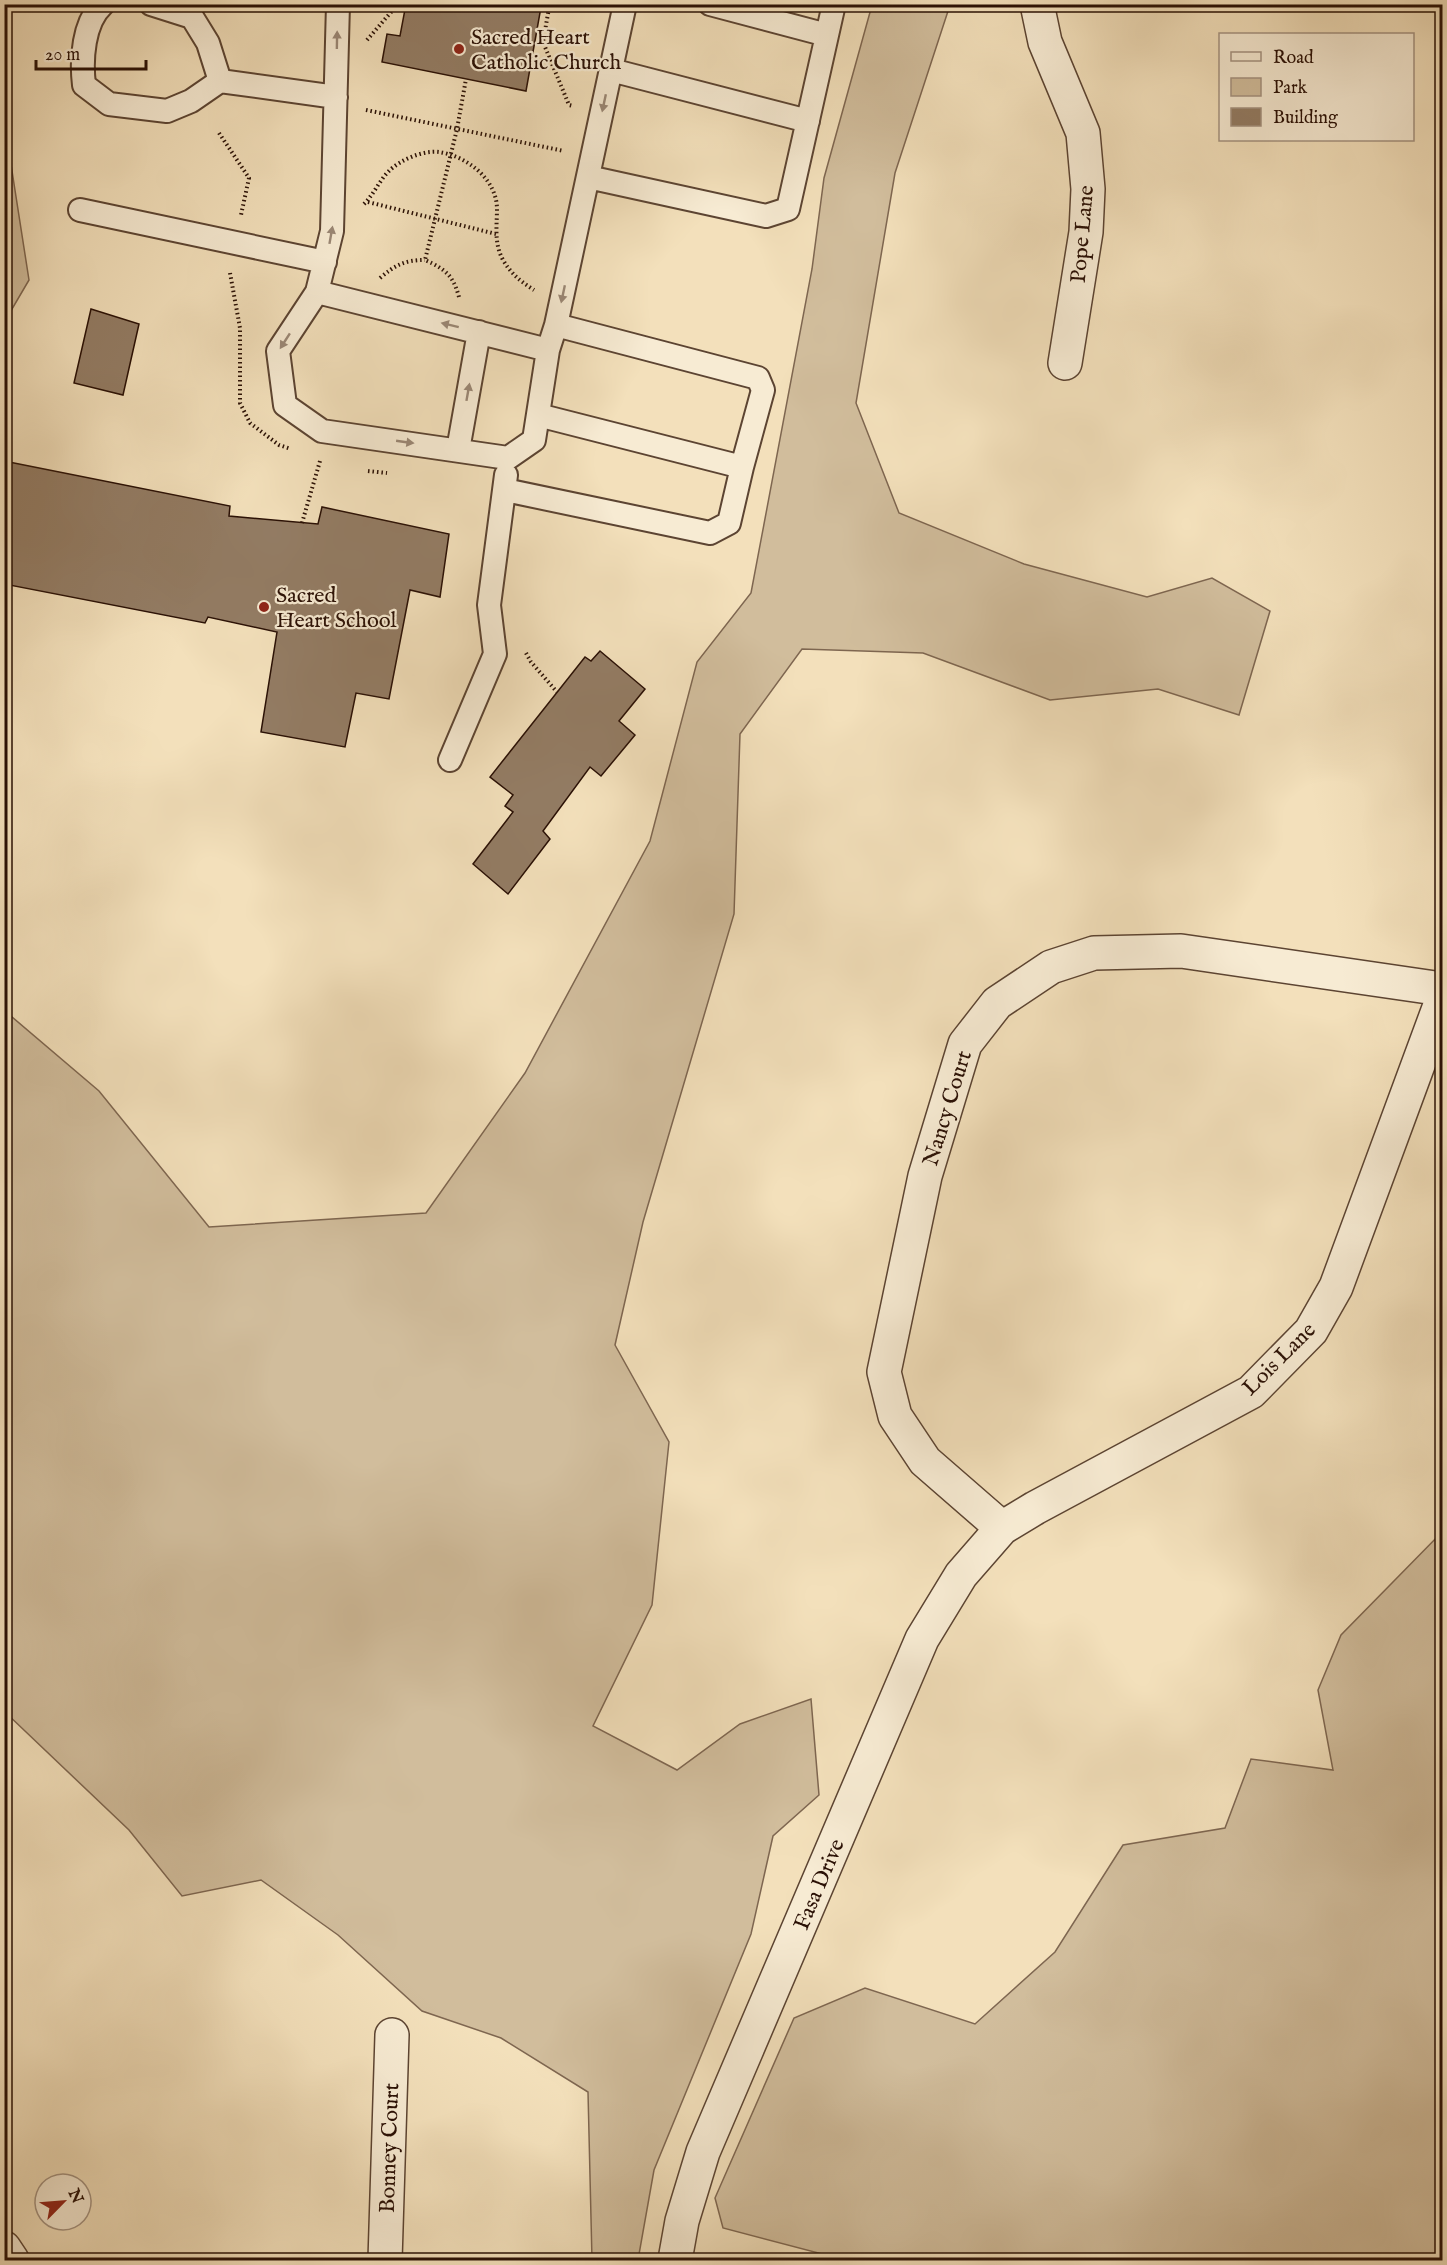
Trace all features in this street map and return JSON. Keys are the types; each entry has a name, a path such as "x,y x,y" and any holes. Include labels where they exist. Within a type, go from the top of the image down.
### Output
{"street":[{"name":"Pope Lane","path":"1037,4 1045,42 1083,133 1088,189 1086,232 1065,363"},
{"name":"Nancy Court","path":"1002,1528 925,1461 895,1416 884,1372 925,1176 965,1044 997,1003 1051,966 1094,953 1181,951 1443,989"},
{"name":"Lois Lane","path":"1002,1528 1251,1392 1311,1330 1336,1287 1443,1000"},
{"name":"Fasa Drive","path":"675,2260 682,2221 703,2152 922,1640 961,1575 1002,1528"},
{"name":"Bonney Court","path":"385,2260 392,2035"},
{"path":"4,2248 12,2260"}],"lane":[{"path":"103,4 93,13 82,63 84,85 109,104 167,111 191,101 220,81 336,97"},
{"path":"151,4 192,17 208,43 220,81"},
{"path":"338,4 332,231 317,292 278,351 285,405 322,430 508,458 534,440 548,350 556,326 625,4"},
{"path":"710,4 827,35"},
{"path":"588,177 766,216 788,209 834,4"},
{"path":"611,70 808,121"},
{"path":"80,210 325,262"},
{"path":"317,292 548,350"},
{"path":"505,490 710,532 729,523 763,390 758,378 556,326"},
{"path":"458,450 469,330"},
{"path":"538,415 742,467"},
{"path":"450,760 495,654 489,605 508,458"}],"path":[{"path":"360,48 398,4"},
{"path":"549,8 543,42 569,105 579,108"},
{"path":"425,260 457,129 466,79"},
{"path":"362,109 570,152"},
{"path":"333,214 358,210 389,170 411,157 429,151 451,154 470,163 486,180 497,205 496,234 502,257 516,278 538,293 562,298"},
{"path":"367,201 496,234"},
{"path":"371,305 379,279 394,266 408,260 425,260 445,269 456,285 469,330"},
{"path":"302,523 321,457"}],"green space":[{"path":"872,5 950,5 895,173 856,403 899,513 1024,564 1147,597 1212,578 1270,611 1239,715 1158,689 1050,700 923,653 802,649 740,734 734,914 643,1222 615,1345 669,1442 652,1605 593,1726 677,1770 740,1724 811,1699 819,1795 773,1836 751,1934 654,2170 638,2260 592,2260 588,2092 501,2038 422,2011 338,1935 261,1880 182,1896 129,1830 5,1712 5,1011 99,1091 209,1227 426,1213 525,1073 650,841 697,662 751,593 812,269 824,178"},
{"path":"5,126 29,280 4,321"},
{"path":"1442,1532 1442,2260 845,2260 723,2228 715,2198 794,2018 865,1988 975,2024 1055,1952 1123,1845 1225,1828 1251,1759 1333,1770 1318,1690 1341,1635"}],"building":[{"name":"Sacred Heart Catholic Church","path":"406,4 556,4 555,9 541,7 526,91 382,62 387,34 400,36"},
{"path":"91,309 139,324 123,395 74,383"},
{"name":"Sacred Heart School","path":"4,461 230,506 229,516 318,524 322,507 449,534 440,597 410,590 389,699 356,693 345,747 261,732 277,632 208,617 205,623 4,584"},
{"path":"600,651 645,689 619,721 635,735 601,776 590,767 543,831 550,839 508,894 473,864 513,812 505,806 513,795 490,777 585,657 591,661"}],"place":[{"name":"Sacred Heart Catholic Church","path":"459,49"},
{"name":"Sacred Heart School","path":"264,607"}]}
